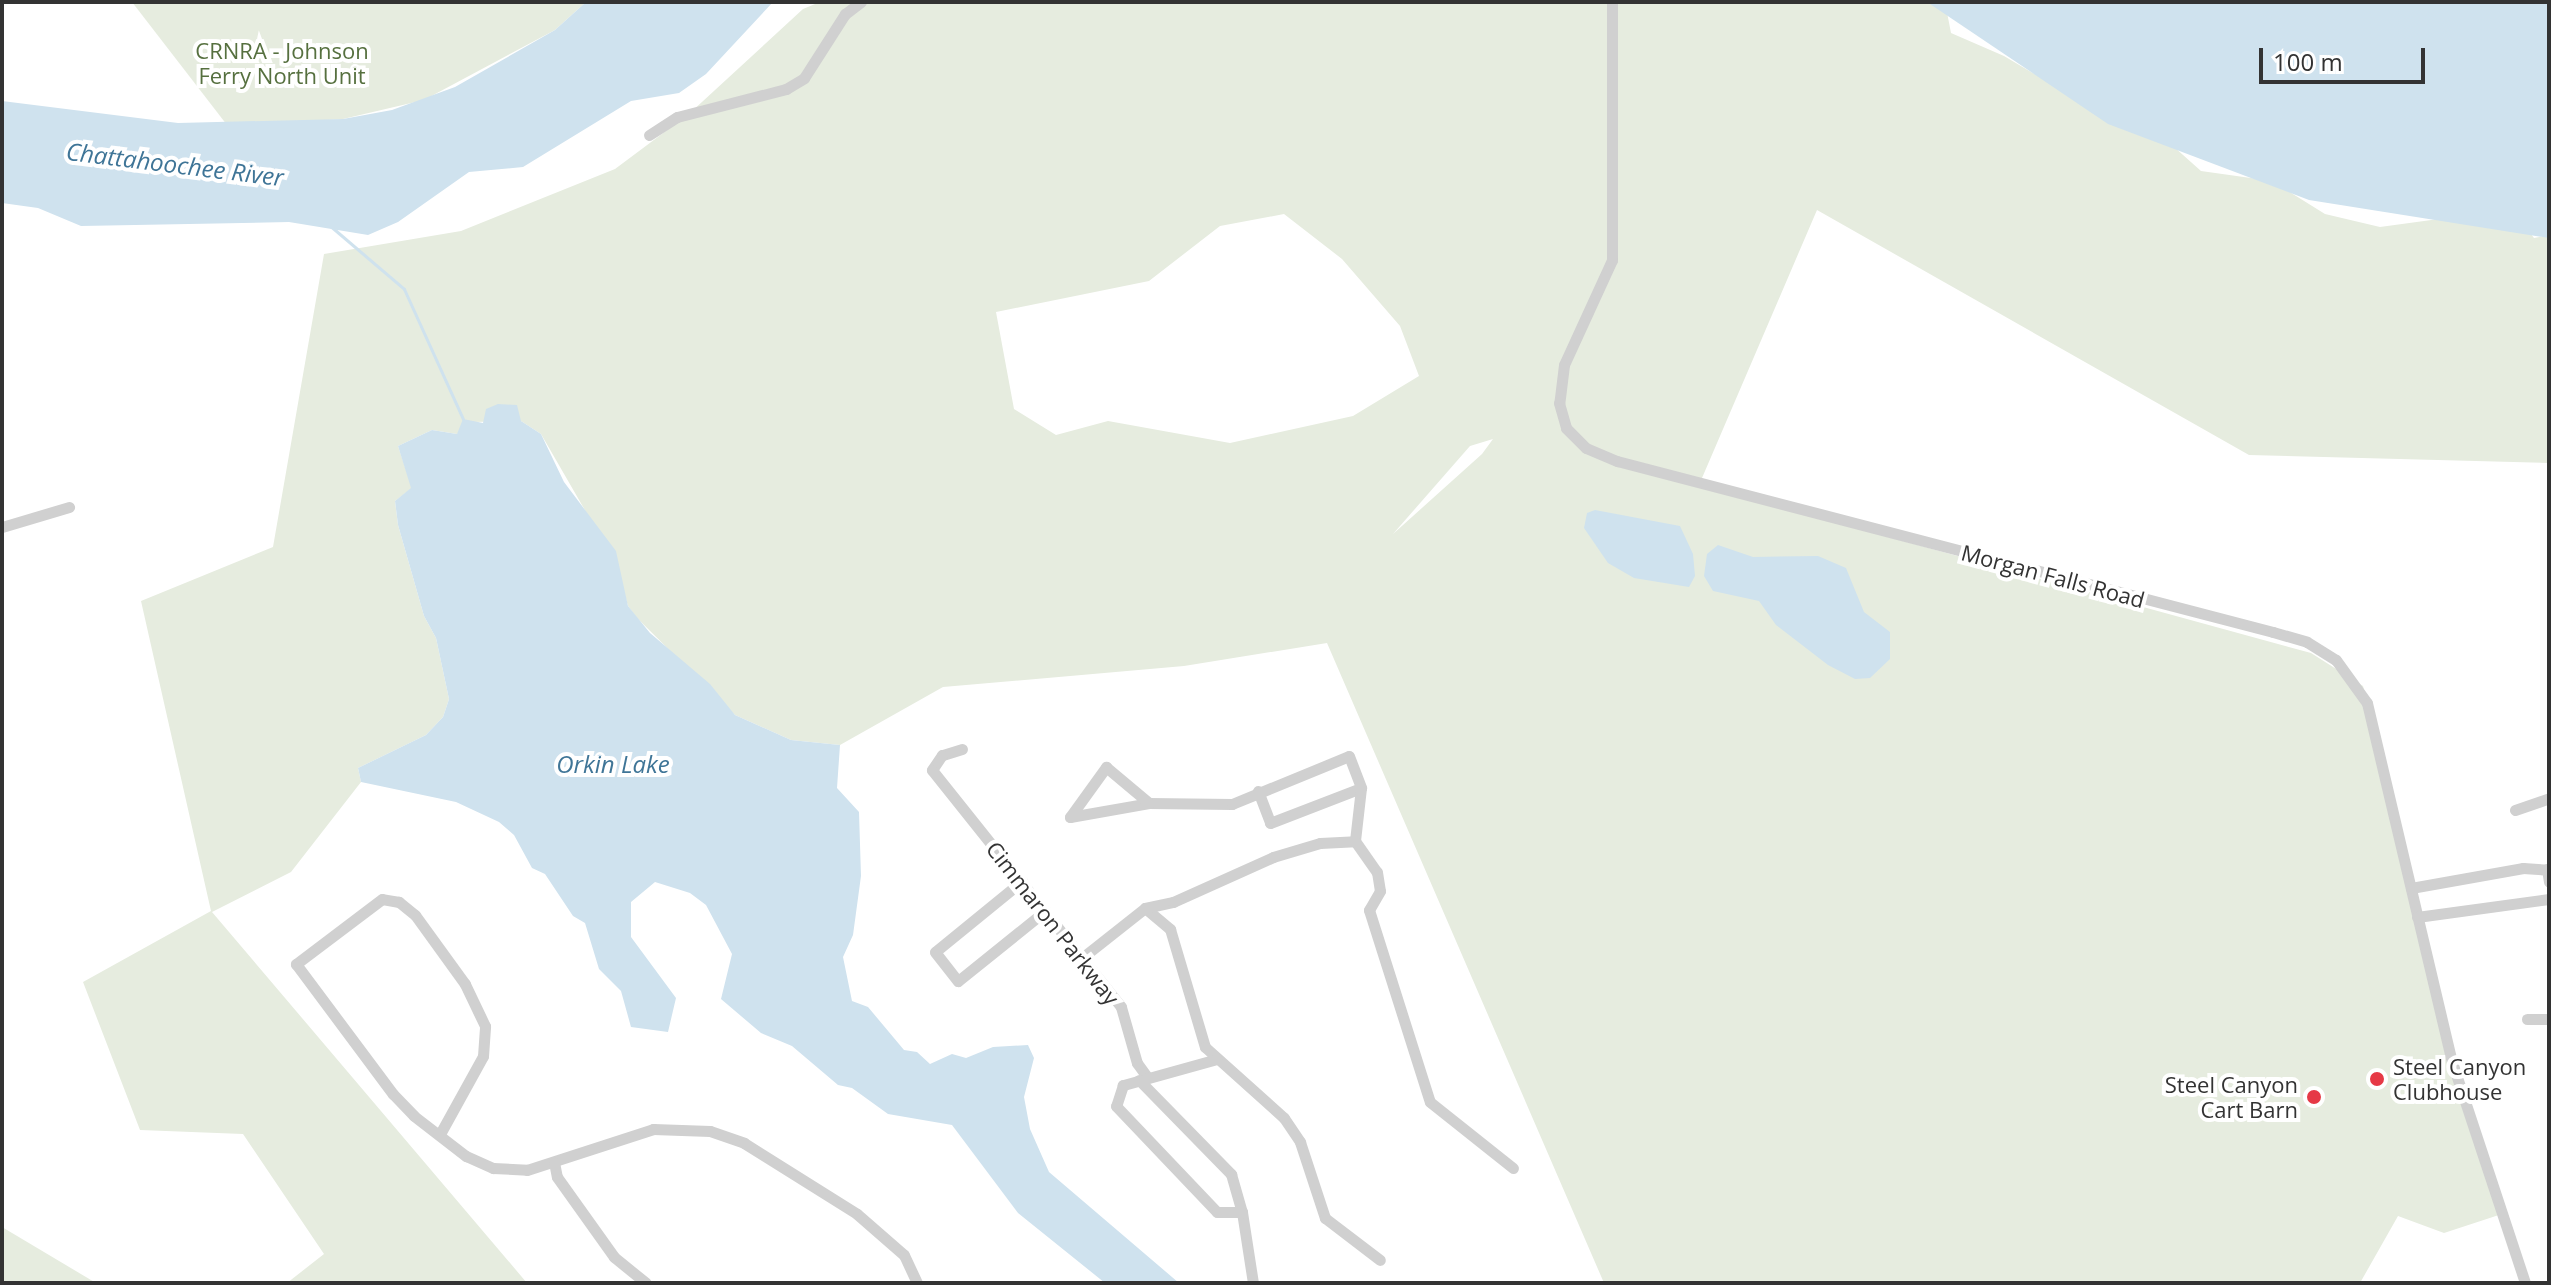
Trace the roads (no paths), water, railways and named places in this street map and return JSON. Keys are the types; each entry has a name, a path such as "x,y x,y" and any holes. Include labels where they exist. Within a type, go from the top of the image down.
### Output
{"street":[{"path":"649,135 677,117 786,89 804,78 845,14 861,2"},
{"name":"Morgan Falls Road","path":"1612,2 1612,260 1564,365 1559,403 1572,436 1617,461 2273,632 2321,649 2349,672 2367,703 2452,1062 2525,1283"},
{"path":"2,527 69,507"},
{"name":"Cimmaron Parkway","path":"962,749 942,755 932,770 1083,957 1090,973 1121,1007 1143,1078"},
{"path":"1149,803 1106,767 1070,817 1149,803 1232,804 1349,756 1361,788 1355,841 1377,872 1380,891 1369,910 1430,1102 1513,1168"},
{"path":"1258,791 1270,823 1361,788"},
{"path":"2515,810 2549,798"},
{"path":"1083,957 1145,908 1173,902 1273,857 1320,843 1355,841"},
{"path":"2411,888 2523,868 2548,870 2549,882"},
{"path":"1022,881 935,952 958,981 1045,911"},
{"path":"440,1134 483,1056 485,1026 465,984 415,915 399,902 382,899 296,964 393,1094 440,1134 466,1156 493,1168 527,1170 653,1129 673,1127 731,1138 885,1235 904,1255 917,1283"},
{"path":"2417,917 2549,899"},
{"path":"1145,908 1170,929 1205,1047 1284,1118 1300,1142 1325,1218 1380,1260"},
{"path":"2527,1019 2548,1022"},
{"path":"1217,1059 1123,1085 1116,1106 1217,1212 1242,1212"},
{"path":"1143,1078 1231,1174 1242,1212 1253,1283"},
{"path":"554,1162 557,1177 614,1257 646,1283"}],"water":[{"name":"Chattahoochee River","path":"586,2 773,2 706,74 679,93 631,101 523,167 469,172 398,222 368,235 289,222 81,226 38,208 2,203 2,101 178,123 343,119 392,110 455,87 555,30"},
{"path":"1927,2 2549,2 2549,238 2309,200 2108,124"},
{"name":"Orkin Lake","path":"498,404 517,405 521,421 541,434 564,482 616,551 628,606 650,633 710,684 735,715 791,740 840,745 837,788 859,812 861,876 853,935 843,957 852,1001 868,1007 904,1050 917,1052 930,1064 952,1054 966,1058 993,1047 1028,1045 1034,1058 1024,1097 1030,1129 1049,1172 1179,1283 1105,1283 1018,1213 952,1125 888,1114 852,1088 838,1085 792,1046 761,1033 721,999 732,954 706,905 690,893 655,882 631,902 631,937 676,998 668,1032 631,1027 621,991 599,969 585,923 573,916 545,874 532,868 514,835 499,822 456,802 361,782 358,768 426,735 443,717 449,699 436,638 424,616 398,525 395,501 411,488 398,446 432,430 457,434 463,419 483,423 486,409"},
{"path":"1595,510 1680,526 1693,554 1695,576 1689,587 1634,578 1608,563 1584,528 1587,513"},
{"path":"1718,545 1753,557 1818,556 1846,568 1864,612 1890,632 1890,659 1870,678 1855,679 1828,665 1776,625 1759,601 1713,591 1704,576 1707,554"}],"waterway":[{"path":"328,224 404,289 463,419"}],"place":[{"name":"Steel Canyon Clubhouse","path":"2377,1079"},
{"name":"Steel Canyon Cart Barn","path":"2314,1097"}],"park label":[{"name":"CRNRA - Johnson Ferry North Unit","path":"282,62"}]}
